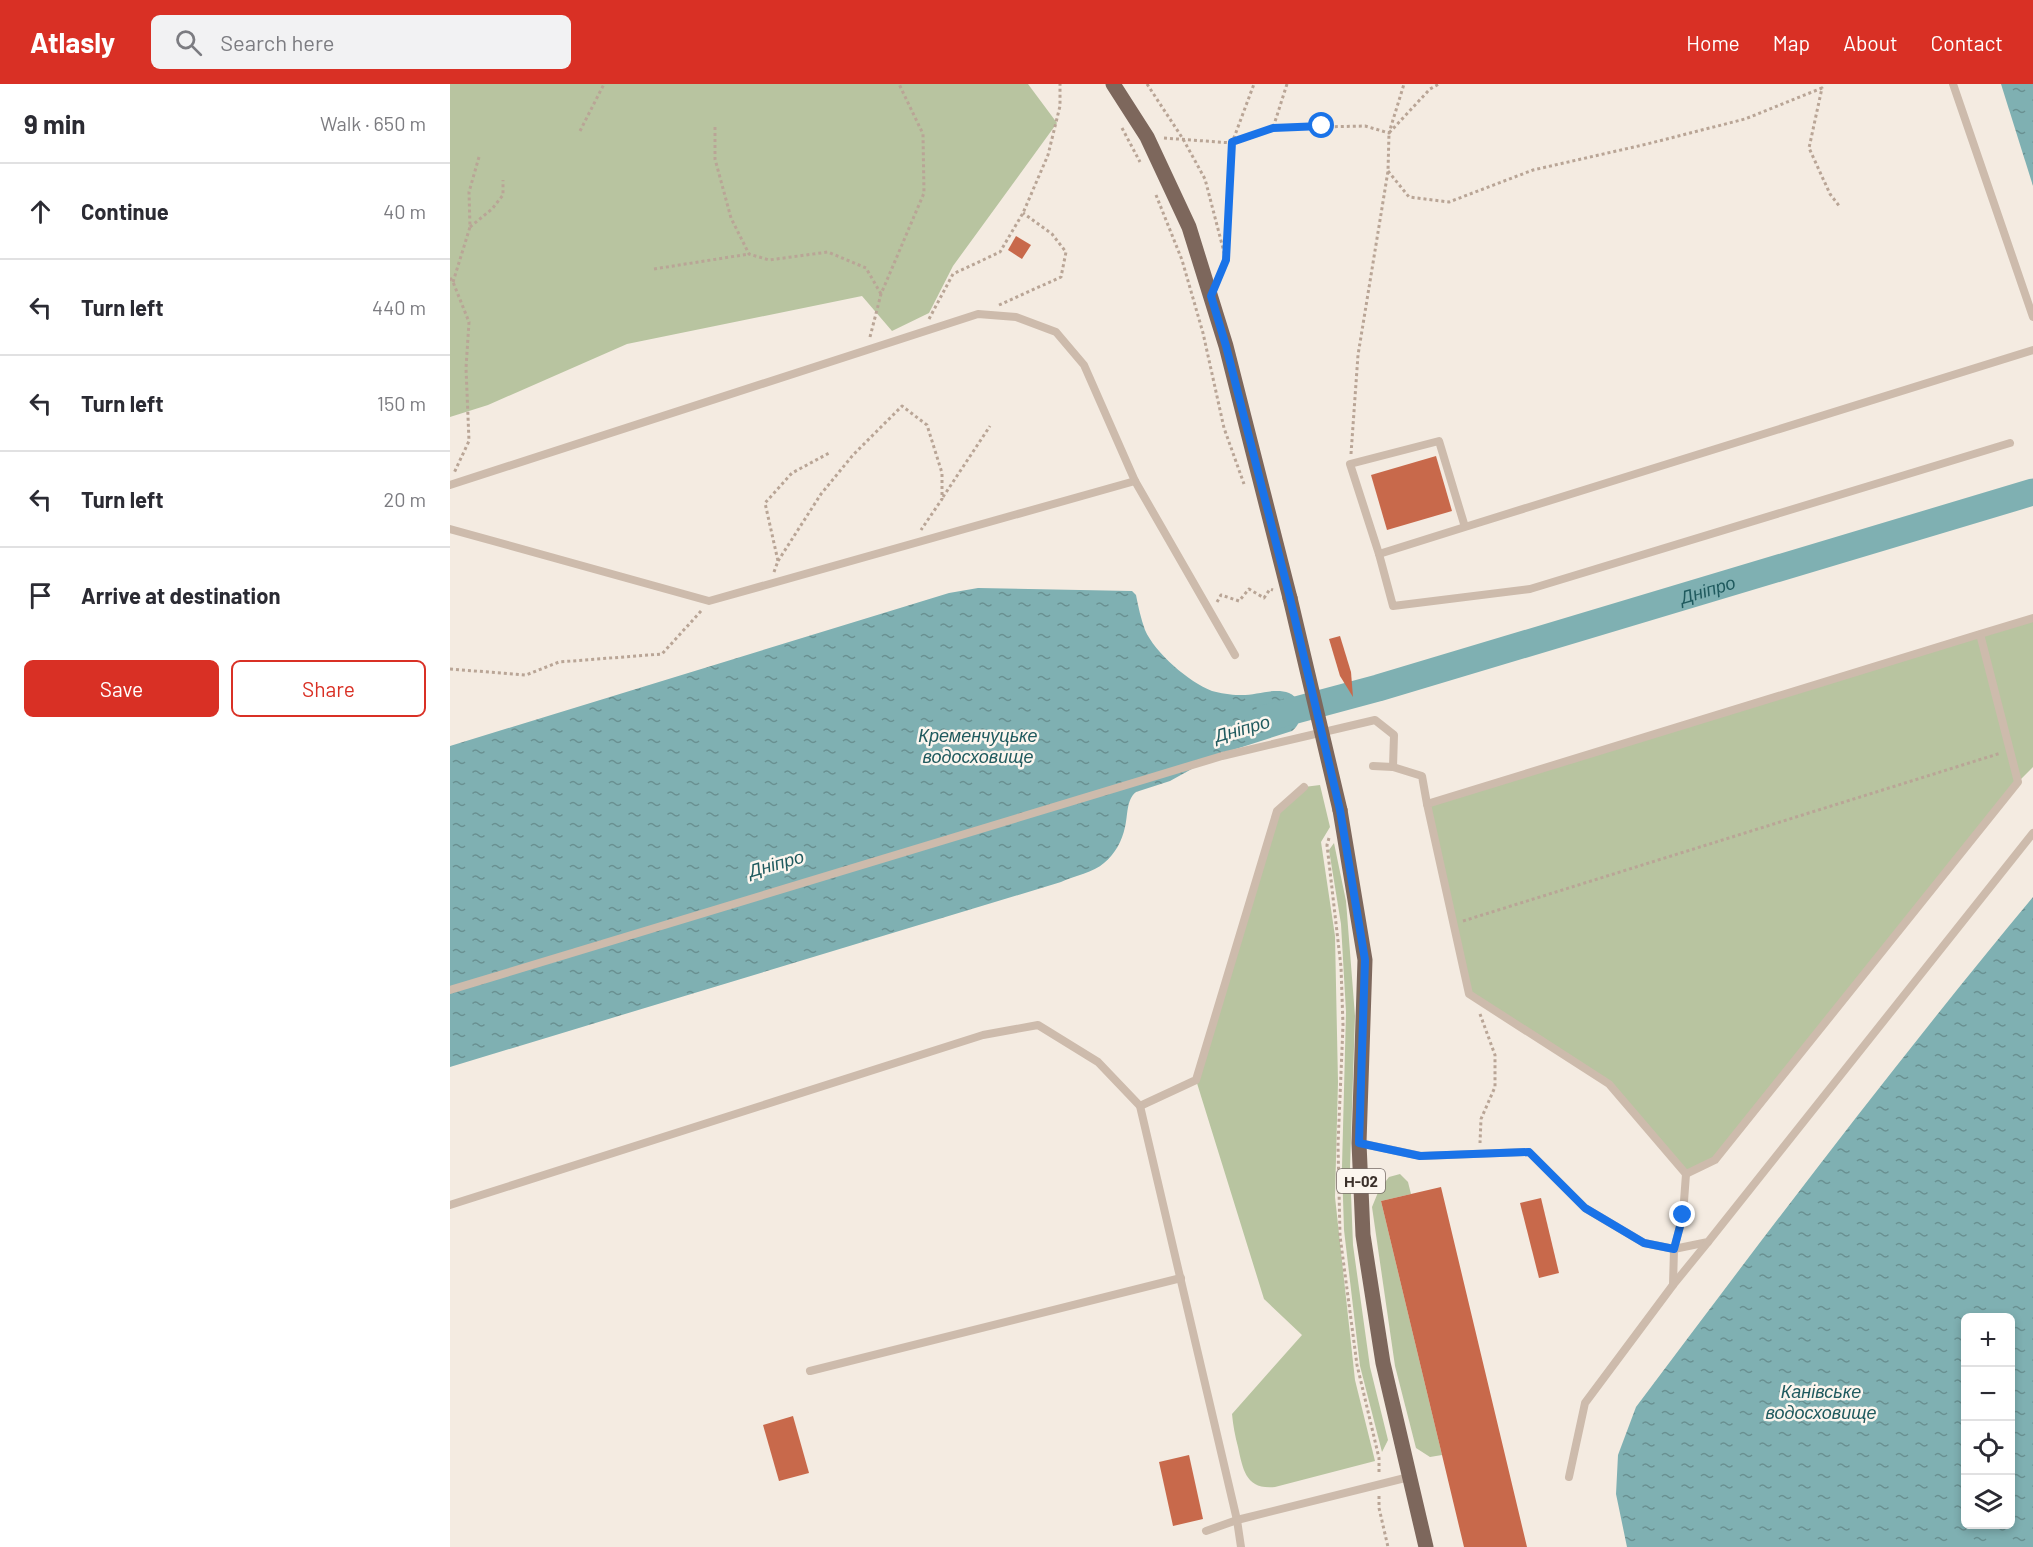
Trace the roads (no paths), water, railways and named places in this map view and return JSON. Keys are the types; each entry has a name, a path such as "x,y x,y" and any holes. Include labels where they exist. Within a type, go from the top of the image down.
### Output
{"main road":[{"name":"Н-02","path":"1113,84 1147,137 1189,227 1211,296 1226,346 1283,598 1340,810 1365,960 1359,1143 1363,1235 1383,1363 1426,1547"}],"lane":[{"path":"1953,84 2033,317"},
{"path":"450,484 978,314 1016,317 1056,332 1084,365 1136,481 1235,655"},
{"path":"1378,554 2033,350"},
{"path":"1465,527 1439,441 1350,464 1393,606 1530,589 2010,443"},
{"path":"450,529 709,601 1136,481"},
{"path":"1427,804 2033,618"},
{"path":"1686,1174 1715,1160 2018,782 1980,634"},
{"path":"450,990 1221,756 1375,720 1394,735 1393,767"},
{"path":"1373,766 1393,767 1422,776 1468,994 1609,1084 1686,1174 1683,1215 1674,1249 1672,1285"},
{"path":"1140,1106 1196,1080 1277,811 1304,787"},
{"path":"1569,1477 1585,1403 1672,1285 2033,833"},
{"path":"450,1205 983,1035 1038,1025 1098,1062 1140,1106 1237,1520 1241,1547"},
{"path":"1359,1143 1420,1156 1529,1152 1585,1208 1644,1243 1674,1249 1708,1242"},
{"path":"810,1371 1181,1278"},
{"path":"1206,1531 1237,1520 1409,1477"}],"water":[{"path":"2001,84 2033,84 2033,186"},
{"name":"Кременчуцьке водосховище","path":"978,588 1132,591 1136,595 1145,630 1150,639 1156,648 1183,674 1212,691 1233,695 1271,691 1289,693 1294,696 1300,706 1299,722 1292,731 1217,755 1170,781 1136,792 1129,804 1124,832 1118,847 1104,863 1089,871 1061,882 450,1067 450,746 949,593"},
{"name":"Канівське водосховище","path":"2033,897 2033,1547 1627,1547 1616,1494 1618,1455 1636,1407 1831,1150"}],"waterway":[{"name":"Дніпро","path":"1266,718 1378,688 2033,492"}]}
